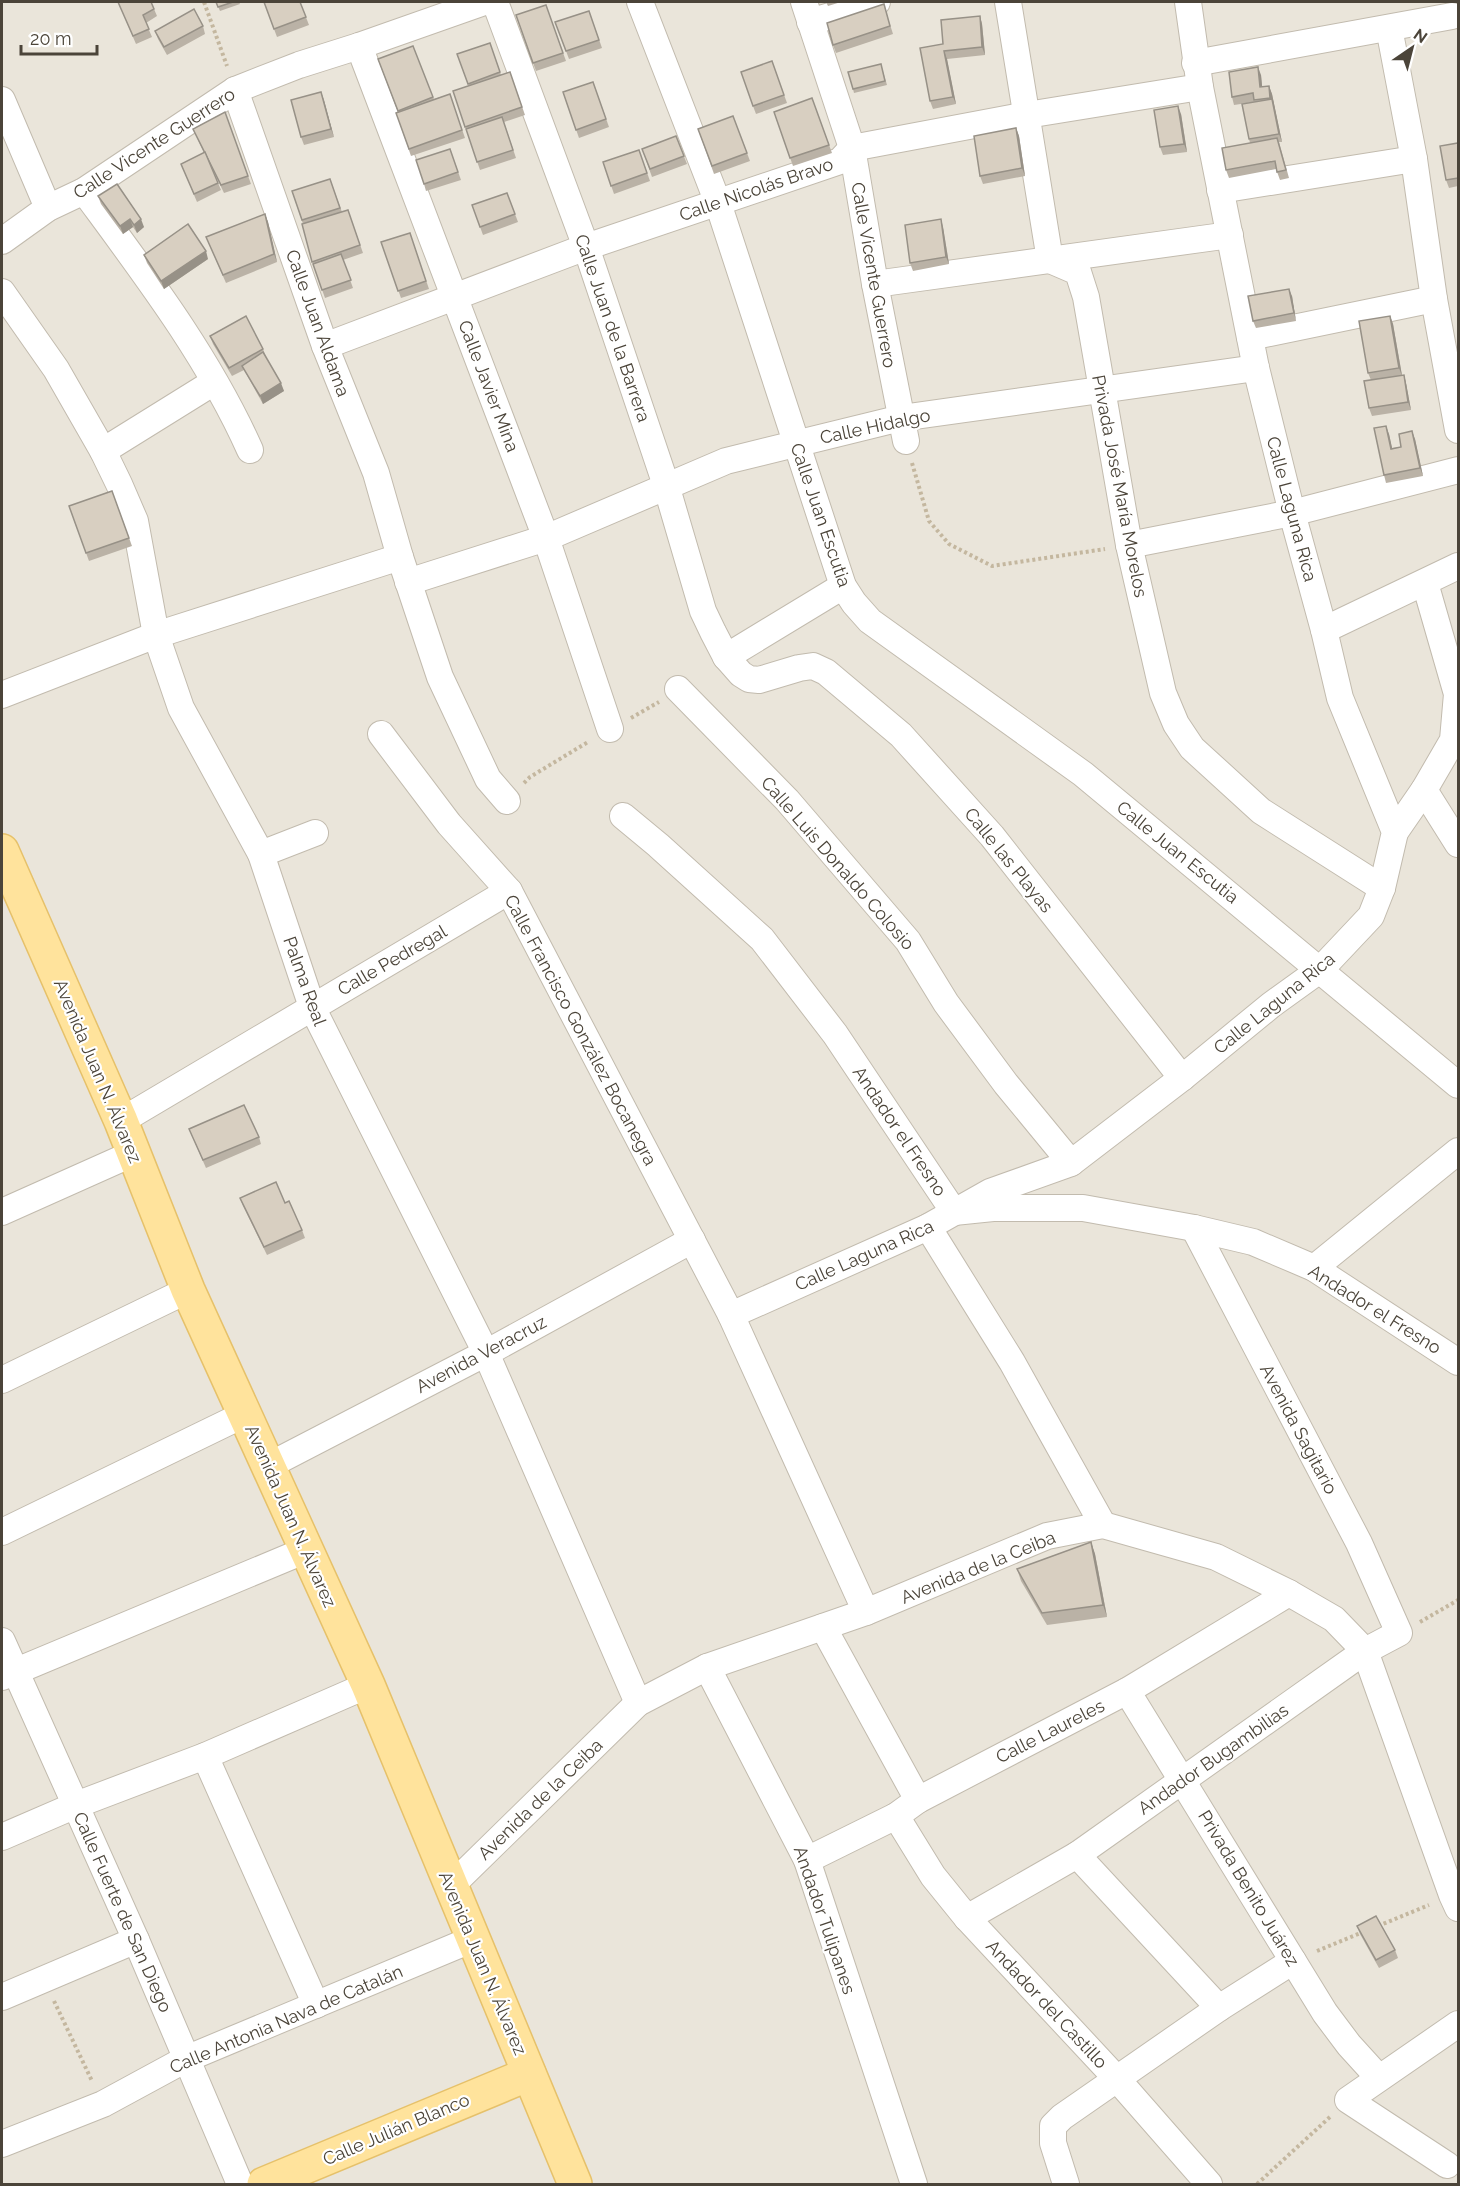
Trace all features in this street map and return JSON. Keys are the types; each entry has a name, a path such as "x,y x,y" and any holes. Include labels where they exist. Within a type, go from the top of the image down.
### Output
{"main road":[{"name":"Avenida Juan N. Álvarez","path":"2,851 121,1121 188,1290 368,1685 575,2184"},
{"name":"Calle Julián Blanco","path":"264,2184 529,2074"}],"street":[{"name":"Calle Vicente Guerrero","path":"2,241 48,208 84,191 235,90 299,65 484,2"},
{"name":"Calle Juan de la Barrera","path":"495,2 586,246 666,485 703,611 726,657"},
{"name":"Calle Juan Escutia","path":"640,2 718,203 843,586 854,603 870,621 1083,774 1321,969 1458,1085"},
{"path":"807,12 877,2"},
{"path":"1008,2 1050,260"},
{"name":"Calle Laguna Rica","path":"731,1315 928,1227 990,1192 1071,1163 1182,1078 1271,1005 1321,969 1371,916 1382,888 1395,831 1340,698 1292,513 1256,368 1198,75 1188,2"},
{"name":"Calle Vicente Guerrero","path":"807,12 852,148 903,430"},
{"name":"Calle Nicolás Bravo","path":"325,346 586,246 840,161 852,148 1027,115 1389,28 1452,16"},
{"path":"1389,28 1414,159 1434,299 1458,430"},
{"name":"Calle Javier Mina","path":"359,46 546,538 610,729"},
{"name":"Calle Juan Aldama","path":"235,90 325,346 376,473 400,557"},
{"path":"2,100 48,208"},
{"path":"1220,190 1414,159"},
{"path":"84,191 183,328 236,420 250,450"},
{"path":"875,284 1230,235"},
{"name":"Privada José María Morelos","path":"1050,260 1078,272 1086,297 1129,545 1163,693 1176,724 1192,748 1261,811 1382,888"},
{"name":"Palma Real","path":"2,292 56,369 103,452 135,521 156,635 181,708 261,854 312,1007 486,1353 638,1703"},
{"path":"1250,337 1434,299"},
{"name":"Calle Hidalgo","path":"408,582 546,538 726,461 797,444 903,430 1102,390 1256,368"},
{"path":"103,452 214,382"},
{"path":"1129,545 1292,513 1458,470"},
{"path":"2,695 156,635 400,557 440,677 488,779 507,801"},
{"path":"1324,630 1425,584 1458,566"},
{"path":"1395,831 1424,790 1453,740 1458,694 1425,584"},
{"path":"726,657 843,586"},
{"name":"Calle las Playas","path":"726,657 749,680 759,680 813,666 826,672 909,743 992,836 1182,1078"},
{"name":"Calle Luis Donaldo Colosio","path":"678,689 787,800 908,941 946,1003 1006,1084 1071,1163"},
{"name":"Calle Francisco González Bocanegra","path":"381,734 449,824 509,891 731,1315 866,1612"},
{"path":"1424,790 1458,844"},
{"name":"Andador el Fresno","path":"623,816 762,939 835,1034 954,1212 993,1208 1083,1208 1194,1228 1253,1242 1314,1268 1458,1362"},
{"path":"261,854 315,833"},
{"name":"Calle Pedregal","path":"121,1121 509,891"},
{"path":"1314,1268 1458,1151"},
{"path":"2,1212 134,1153"},
{"path":"928,1227 1012,1362 1103,1525"},
{"name":"Avenida Sagitario","path":"1194,1228 1359,1544 1399,1633"},
{"name":"Avenida Veracruz","path":"268,1466 486,1353 692,1240"},
{"path":"2,1380 188,1290"},
{"path":"2,1532 245,1414"},
{"name":"Avenida de la Ceiba","path":"451,1886 638,1703 708,1667 866,1612 1047,1536 1103,1525 1216,1557 1289,1593 1334,1619 1365,1652 1455,1901"},
{"path":"8,1675 306,1550"},
{"name":"Calle Laureles","path":"807,1860 896,1816 918,1800 1127,1691 1289,1593"},
{"path":"823,1627 918,1800"},
{"name":"Andador Bugambilias","path":"967,1917 1077,1855 1365,1652 1399,1633"},
{"name":"Calle Fuerte de San Diego","path":"2,1641 8,1675 76,1805 240,2184"},
{"name":"Andador Tulipanes","path":"708,1667 807,1860 914,2184"},
{"path":"2,1838 76,1805 205,1756 368,1685"},
{"name":"Privada Benito Juárez","path":"1127,1691 1325,2013 1349,2045 1379,2078"},
{"path":"205,1756 316,2005"},
{"name":"Andador del Castillo","path":"896,1816 933,1876 967,1917 1117,2079 1209,2184"},
{"path":"1077,1855 1219,2008"},
{"name":"Calle Antonia Nava de Catalán","path":"2,2144 103,2104 186,2059 473,1939"},
{"path":"2,1997 136,1941"},
{"path":"1066,2184 1053,2143 1053,2127 1062,2117 1219,2008 1293,1961"},
{"path":"1447,2165 1348,2100 1458,2024"}],"path":[{"path":"204,2 235,90"},
{"path":"903,430 929,521 949,544 993,566 1051,559 1129,545"},
{"path":"546,768 610,729 652,707 678,689"},
{"path":"1399,1633 1458,1600"},
{"path":"1293,1961 1455,1901"},
{"path":"44,1978 103,2104"},
{"path":"1257,2184 1348,2100"}],"shaded area":[{"path":"2,2 1458,2 1458,2184 2,2184"}],"building":[{"path":"118,2 151,2 154,9 143,15 149,29 133,36"},
{"path":"216,2 233,2 218,7"},
{"path":"264,2 300,2 306,17 274,29"},
{"path":"884,4 890,26 833,45 827,23"},
{"path":"546,5 563,53 533,63 516,15"},
{"path":"194,9 203,26 164,47 155,31"},
{"path":"589,11 599,40 566,51 555,22"},
{"path":"980,16 982,47 944,51 953,97 930,101 920,48 943,44 941,20"},
{"path":"490,43 500,72 468,84 457,54"},
{"path":"413,46 433,97 398,111 378,59"},
{"path":"772,61 784,95 753,106 741,72"},
{"path":"881,64 885,81 853,89 848,72"},
{"path":"1258,67 1260,87 1269,86 1270,98 1254,100 1253,93 1232,97 1229,72"},
{"path":"510,72 522,107 465,127 453,91"},
{"path":"593,82 606,119 576,130 563,92"},
{"path":"321,92 331,129 301,137 291,100"},
{"path":"450,94 462,130 409,149 396,113"},
{"path":"812,98 829,145 790,158 774,112"},
{"path":"1272,99 1279,134 1249,139 1242,104"},
{"path":"1178,106 1184,144 1160,147 1154,110"},
{"path":"225,112 248,176 221,185 193,129"},
{"path":"733,116 747,153 712,166 698,129"},
{"path":"502,117 513,150 477,162 466,129"},
{"path":"1016,128 1022,168 980,176 974,136"},
{"path":"676,136 684,156 650,169 642,149"},
{"path":"1277,138 1286,170 1277,172 1275,161 1226,170 1222,148"},
{"path":"1458,143 1458,178 1446,180 1440,146"},
{"path":"450,149 458,172 424,184 416,160"},
{"path":"639,150 647,173 611,186 603,162"},
{"path":"205,152 218,183 194,194 181,164"},
{"path":"330,179 340,208 302,220 292,191"},
{"path":"117,184 141,219 134,225 130,219 120,226 98,196"},
{"path":"507,193 515,214 480,227 472,205"},
{"path":"348,210 360,245 312,262 302,224"},
{"path":"265,214 274,254 223,275 206,237"},
{"path":"941,219 946,257 910,263 905,225"},
{"path":"188,224 206,251 161,281 144,255"},
{"path":"410,233 426,281 398,291 381,242"},
{"path":"341,254 351,280 322,290 313,264"},
{"path":"1289,289 1294,313 1253,321 1248,296"},
{"path":"246,316 263,349 229,368 210,336"},
{"path":"1390,316 1399,368 1368,373 1359,321"},
{"path":"263,352 281,383 260,396 242,366"},
{"path":"1404,375 1408,402 1369,408 1364,381"},
{"path":"1386,426 1391,449 1401,447 1399,434 1412,431 1420,468 1384,475 1374,428"},
{"path":"112,491 129,538 86,553 69,506"},
{"path":"244,1105 259,1137 203,1160 189,1129"},
{"path":"276,1182 285,1203 289,1201 302,1230 264,1247 240,1198"},
{"path":"1091,1542 1103,1605 1042,1613 1017,1569"},
{"path":"1376,1916 1395,1950 1376,1960 1357,1926"}]}
